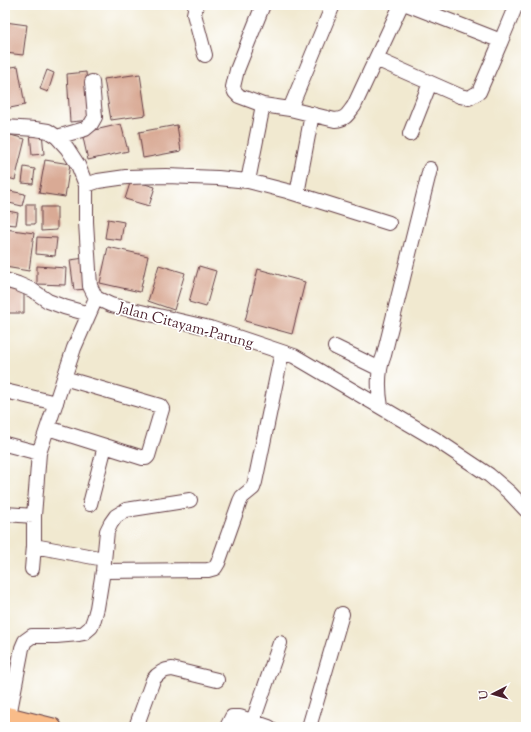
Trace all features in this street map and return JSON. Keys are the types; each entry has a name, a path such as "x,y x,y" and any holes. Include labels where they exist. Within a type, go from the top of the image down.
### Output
{"main road":[{"path":"7,715 28,724 53,727"}],"street":[{"path":"196,5 194,14 205,54"},
{"path":"264,5 237,70 233,87 235,92 239,96 263,105 290,109 335,120 342,119 348,115 354,106 401,5"},
{"path":"290,109 333,5"},
{"path":"410,5 501,41"},
{"path":"376,59 460,96 469,98 479,92 516,5"},
{"path":"57,137 85,129 91,124 95,116 92,82"},
{"path":"410,134 430,83"},
{"path":"248,181 263,105"},
{"path":"297,194 312,114"},
{"path":"5,127 48,131 57,137 67,148 78,165 86,185 86,222 90,286 96,298 74,348 39,453 32,569"},
{"path":"380,407 378,387 380,369 430,169"},
{"path":"86,185 98,181 126,177 166,176 248,181 287,191 389,223"},
{"path":"5,280 32,290 48,301 89,314"},
{"name":"Jalan Citayam-Parung","path":"96,298 111,305 210,328 294,356 435,439 489,475 510,493 526,510"},
{"path":"335,347 380,369"},
{"path":"34,546 104,565 208,570 215,568 240,501 242,497 253,488 255,482 282,352"},
{"path":"48,428 143,458 148,456 162,409 160,406 64,378"},
{"path":"5,391 56,403"},
{"path":"5,444 39,453"},
{"path":"90,504 105,446"},
{"path":"7,715 22,648 25,641 32,636 79,634 84,633 91,628 97,608 104,565 107,531 116,516 126,510 190,500"},
{"path":"5,514 34,516"},
{"path":"309,727 342,614"},
{"path":"253,721 280,643"},
{"path":"136,727 153,680 160,673 172,669 217,680"},
{"path":"227,727 232,717 240,717 269,727"}],"building":[{"path":"5,22 27,25 23,55 5,53"},
{"path":"18,66 25,105 5,109 5,68"},
{"path":"47,70 54,73 48,92 40,89"},
{"path":"86,72 90,120 70,122 67,74"},
{"path":"140,74 146,115 111,120 104,79"},
{"path":"121,124 128,151 88,160 82,133"},
{"path":"177,125 181,151 143,158 139,132"},
{"path":"42,132 44,154 32,155 30,133"},
{"path":"7,134 25,139 15,180 5,177 5,141"},
{"path":"45,160 70,164 65,197 39,193"},
{"path":"24,167 35,169 33,184 22,183"},
{"path":"131,180 155,187 149,206 125,199"},
{"path":"5,190 25,194 22,206 5,202"},
{"path":"26,204 35,204 35,224 26,224"},
{"path":"41,207 57,207 57,230 41,231"},
{"path":"8,211 18,213 16,225 6,224"},
{"path":"108,219 124,222 121,240 105,238"},
{"path":"5,229 34,233 29,271 5,267"},
{"path":"37,237 57,238 55,256 36,254"},
{"path":"108,247 148,256 140,292 100,283"},
{"path":"85,258 88,289 74,290 70,260"},
{"path":"159,265 185,273 174,310 148,301"},
{"path":"37,266 66,268 65,285 37,284"},
{"path":"199,266 216,271 206,307 189,302"},
{"path":"258,269 305,282 292,334 245,321"},
{"path":"5,289 24,289 24,313 5,313"}]}
